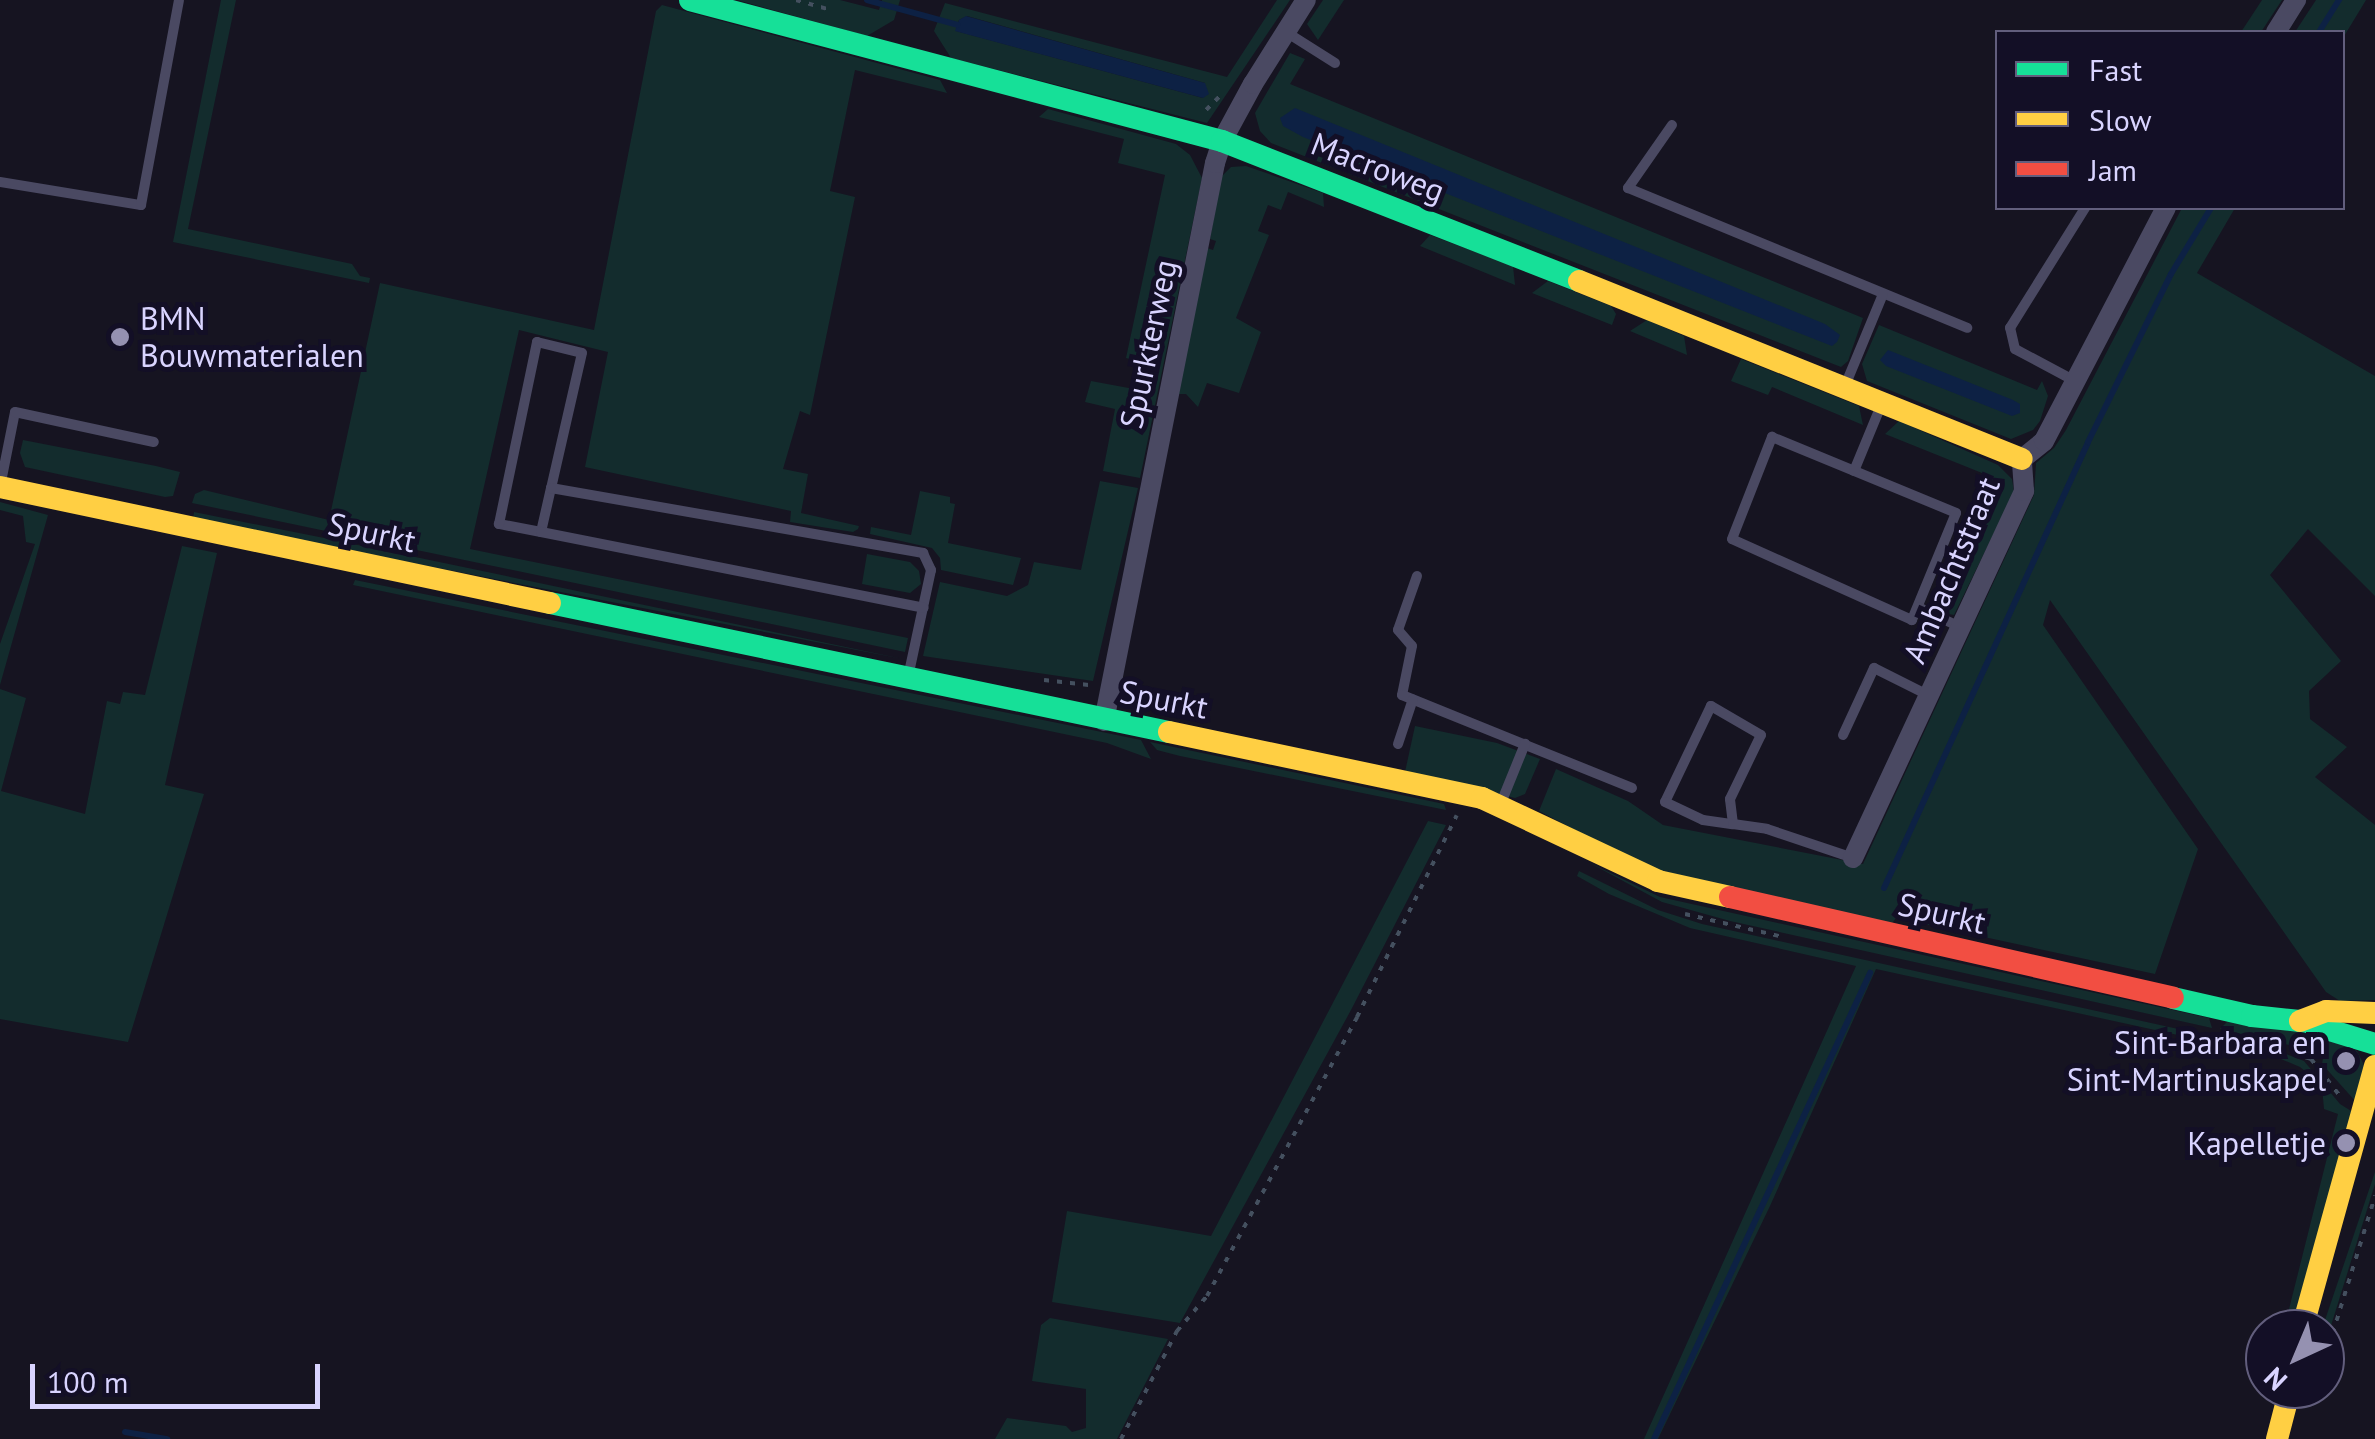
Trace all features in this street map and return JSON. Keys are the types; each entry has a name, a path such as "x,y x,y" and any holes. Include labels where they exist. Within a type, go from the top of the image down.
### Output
{"street":[{"name":"Macroweg","path":"690,0 1222,141 1846,385 2022,459"},
{"name":"Spurkterweg","path":"1104,720 1222,141 1306,0"},
{"path":"2277,30 2296,0"},
{"name":"Ambachtstraat","path":"1854,858 2024,492 2022,459 2044,441 2165,210"},
{"name":"Spurkt","path":"0,487 1462,794 1500,805 1658,882 2252,1016 2300,1021 2375,1044"},
{"name":"Spurkt","path":"2300,1021 2326,1011 2375,1013"},
{"path":"2308,1309 2375,1066"},
{"path":"2322,1309 2375,1140"},
{"path":"2276,1439 2284,1409"}],"lane":[{"path":"0,182 140,205 180,0"},
{"path":"1286,32 1335,63"},
{"path":"1672,125 1628,188 1967,328"},
{"path":"2075,381 2015,350 2010,328 2084,210"},
{"path":"1846,385 1883,294"},
{"path":"541,532 582,353 537,342 499,524 924,608"},
{"path":"1854,471 1883,400"},
{"path":"0,487 14,412 154,442"},
{"path":"1772,438 1956,513 1918,607 1912,620 1732,539 1772,438"},
{"path":"552,488 922,552 931,570 908,678"},
{"path":"1417,576 1398,630 1412,646 1402,695 1632,788"},
{"path":"1918,607 1960,628"},
{"path":"1842,736 1874,668 1929,695"},
{"path":"1398,744 1413,699"},
{"path":"1734,824 1730,800 1762,736 1711,706 1666,802 1703,820 1767,829 1854,858"},
{"path":"1500,805 1525,744"}],"path":[{"path":"796,0 831,10"},
{"path":"1198,110 1208,110 1226,88"},
{"path":"1121,1439 1177,1331 1207,1296 1338,1052 1449,833 1462,794"},
{"path":"2340,1309 2375,1196"}],"green space":[{"path":"221,0 236,0 188,229 352,264 360,276 370,278 369,283 173,242"},
{"path":"737,0 840,0 879,10 882,0 900,0 894,20 867,36"},
{"path":"1277,0 1290,0 1207,123 951,58 934,31 945,3 1227,77","holes":["967,16 1205,83 1203,98 956,31 959,20"]},
{"path":"1323,0 1344,0 1318,40 1307,24"},
{"path":"2262,0 2282,0 2262,30 2242,30"},
{"path":"2316,0 2366,0 2345,35 2345,30 2296,30"},
{"path":"662,5 940,80 947,93 855,70 830,191 855,197 810,415 800,411 783,469 808,474 801,513 859,526 858,529 853,532 790,522 791,511 585,467 608,352 519,330 470,549 908,638 905,652 192,503 195,494 204,490 329,520 380,283 594,330 656,11"},
{"path":"1290,53 1305,59 1290,84 1863,318 1848,361 1841,367 1271,143 1260,131 1255,113"},
{"path":"1048,109 1176,144 1190,155 1202,178 1140,478 1103,471 1115,409 1085,402 1091,381 1134,389 1140,362 1126,358 1165,175 1118,163 1124,139 1039,117"},
{"path":"1246,166 1323,193 1324,207 1288,192 1281,210 1268,205 1258,231 1269,235 1236,318 1261,332 1239,393 1207,383 1198,407 1186,394 1177,394 1207,248 1213,250 1216,241 1210,239 1221,177 1231,167"},
{"path":"2181,210 2234,210 2197,273 2375,376 2375,596 2308,529 2270,575 2341,661 2309,691 2310,719 2347,747 2315,777 2375,825 2375,1000 2340,1001 2326,992 2050,600 2043,625 2198,849 2155,974 1896,918 1890,926 1646,867 1539,811 1556,769 1628,801 1663,825 1863,864 2034,495 2036,463 2054,448"},
{"path":"1430,235 1513,266 1515,285 1420,246"},
{"path":"1548,281 1611,306 1616,314 1612,325 1532,293"},
{"path":"1647,320 1684,336 1687,355 1630,331"},
{"path":"1879,325 2037,390 2042,381 2048,396 2040,421 2033,430 2011,439 1867,381 1862,364"},
{"path":"1741,359 1859,406 1863,425 1772,387 1768,395 1731,381"},
{"path":"1899,421 1998,465 2012,479 2014,492 1954,615 1944,613 1988,499 1976,494 1982,473 1885,434"},
{"path":"23,440 180,472 173,496 165,497 25,467 20,453"},
{"path":"1100,481 1138,488 1093,681 923,656 940,582 1007,596 1028,585 1034,562 1081,570"},
{"path":"920,491 950,497 950,503 955,504 948,543 1021,558 1013,585 941,570 940,558 932,548 870,534 871,527 911,535"},
{"path":"0,502 48,515 0,685 0,644 35,544 26,542 23,516 0,510"},
{"path":"194,512 324,538 903,659 193,520"},
{"path":"182,546 217,553 165,785 204,794 128,1042 0,1019 0,689 26,698 1,791 85,814 107,701 120,704 123,692 145,695"},
{"path":"867,554 910,562 919,571 921,584 910,593 862,584"},
{"path":"355,580 1141,740 1151,759 1107,743 353,585"},
{"path":"1415,726 1497,743 1540,759 1525,794 1515,798 1405,772"},
{"path":"1150,742 1444,804 1446,810 1180,756 1157,750"},
{"path":"1428,821 1446,825 1351,1010 1180,1323 1052,1302 1067,1211 1211,1236"},
{"path":"1588,862 1660,897 2209,1018 2212,1028 1730,921 1662,902"},
{"path":"1579,871 1658,910 1702,924 2278,1051 2304,1061 2340,1104 2356,1114 2302,1309 2289,1309 2338,1114 2324,1109 2322,1087 2300,1067 2274,1056 1876,969 1770,1206 1658,1439 1644,1439 1856,966 1690,928 1577,876"},
{"path":"2228,1021 2321,1034 2317,1058 2298,1047 2220,1029"},
{"path":"2327,1035 2357,1051 2365,1067 2357,1103 2322,1064"},
{"path":"2375,1172 2375,1184 2336,1309 2329,1309"},
{"path":"1050,1318 1168,1339 1117,1439 995,1439 1007,1418 1066,1426 1072,1432 1086,1428 1086,1389 1032,1381 1041,1325"}],"water":[{"path":"966,16 1205,83 1209,94 1203,98 955,31 959,20"},
{"path":"1295,108 1825,324 1840,335 1832,346 1303,137 1283,126 1280,118"},
{"path":"1888,350 2013,400 2020,404 2020,413 2012,416 1886,366 1880,360"}],"waterway":[{"path":"867,0 958,25"},
{"path":"2320,30 2339,0"},
{"path":"1884,888 2088,442 2171,274 2210,210"},
{"path":"1654,1439 1870,973"},
{"path":"125,1432 167,1439"}],"traffic: fast":[{"path":"690,0 1222,141 1579,281"},
{"path":"550,603 1169,732"},
{"path":"2173,998 2252,1016 2300,1021 2375,1044"}],"traffic: slow":[{"path":"1579,281 2022,459"},
{"path":"0,487 550,603"},
{"path":"1169,732 1482,798 1658,881 1730,897"},
{"path":"2300,1021 2326,1011 2375,1013"},
{"path":"2308,1309 2375,1066"},
{"path":"2277,1439 2285,1409"}],"traffic: jam":[{"path":"1730,897 2173,998"}],"place":[{"name":"BMN Bouwmaterialen","path":"120,337"},
{"name":"Sint-Barbara en Sint-Martinuskapel","path":"2346,1061"},
{"name":"Kapelletje","path":"2346,1143"}]}
